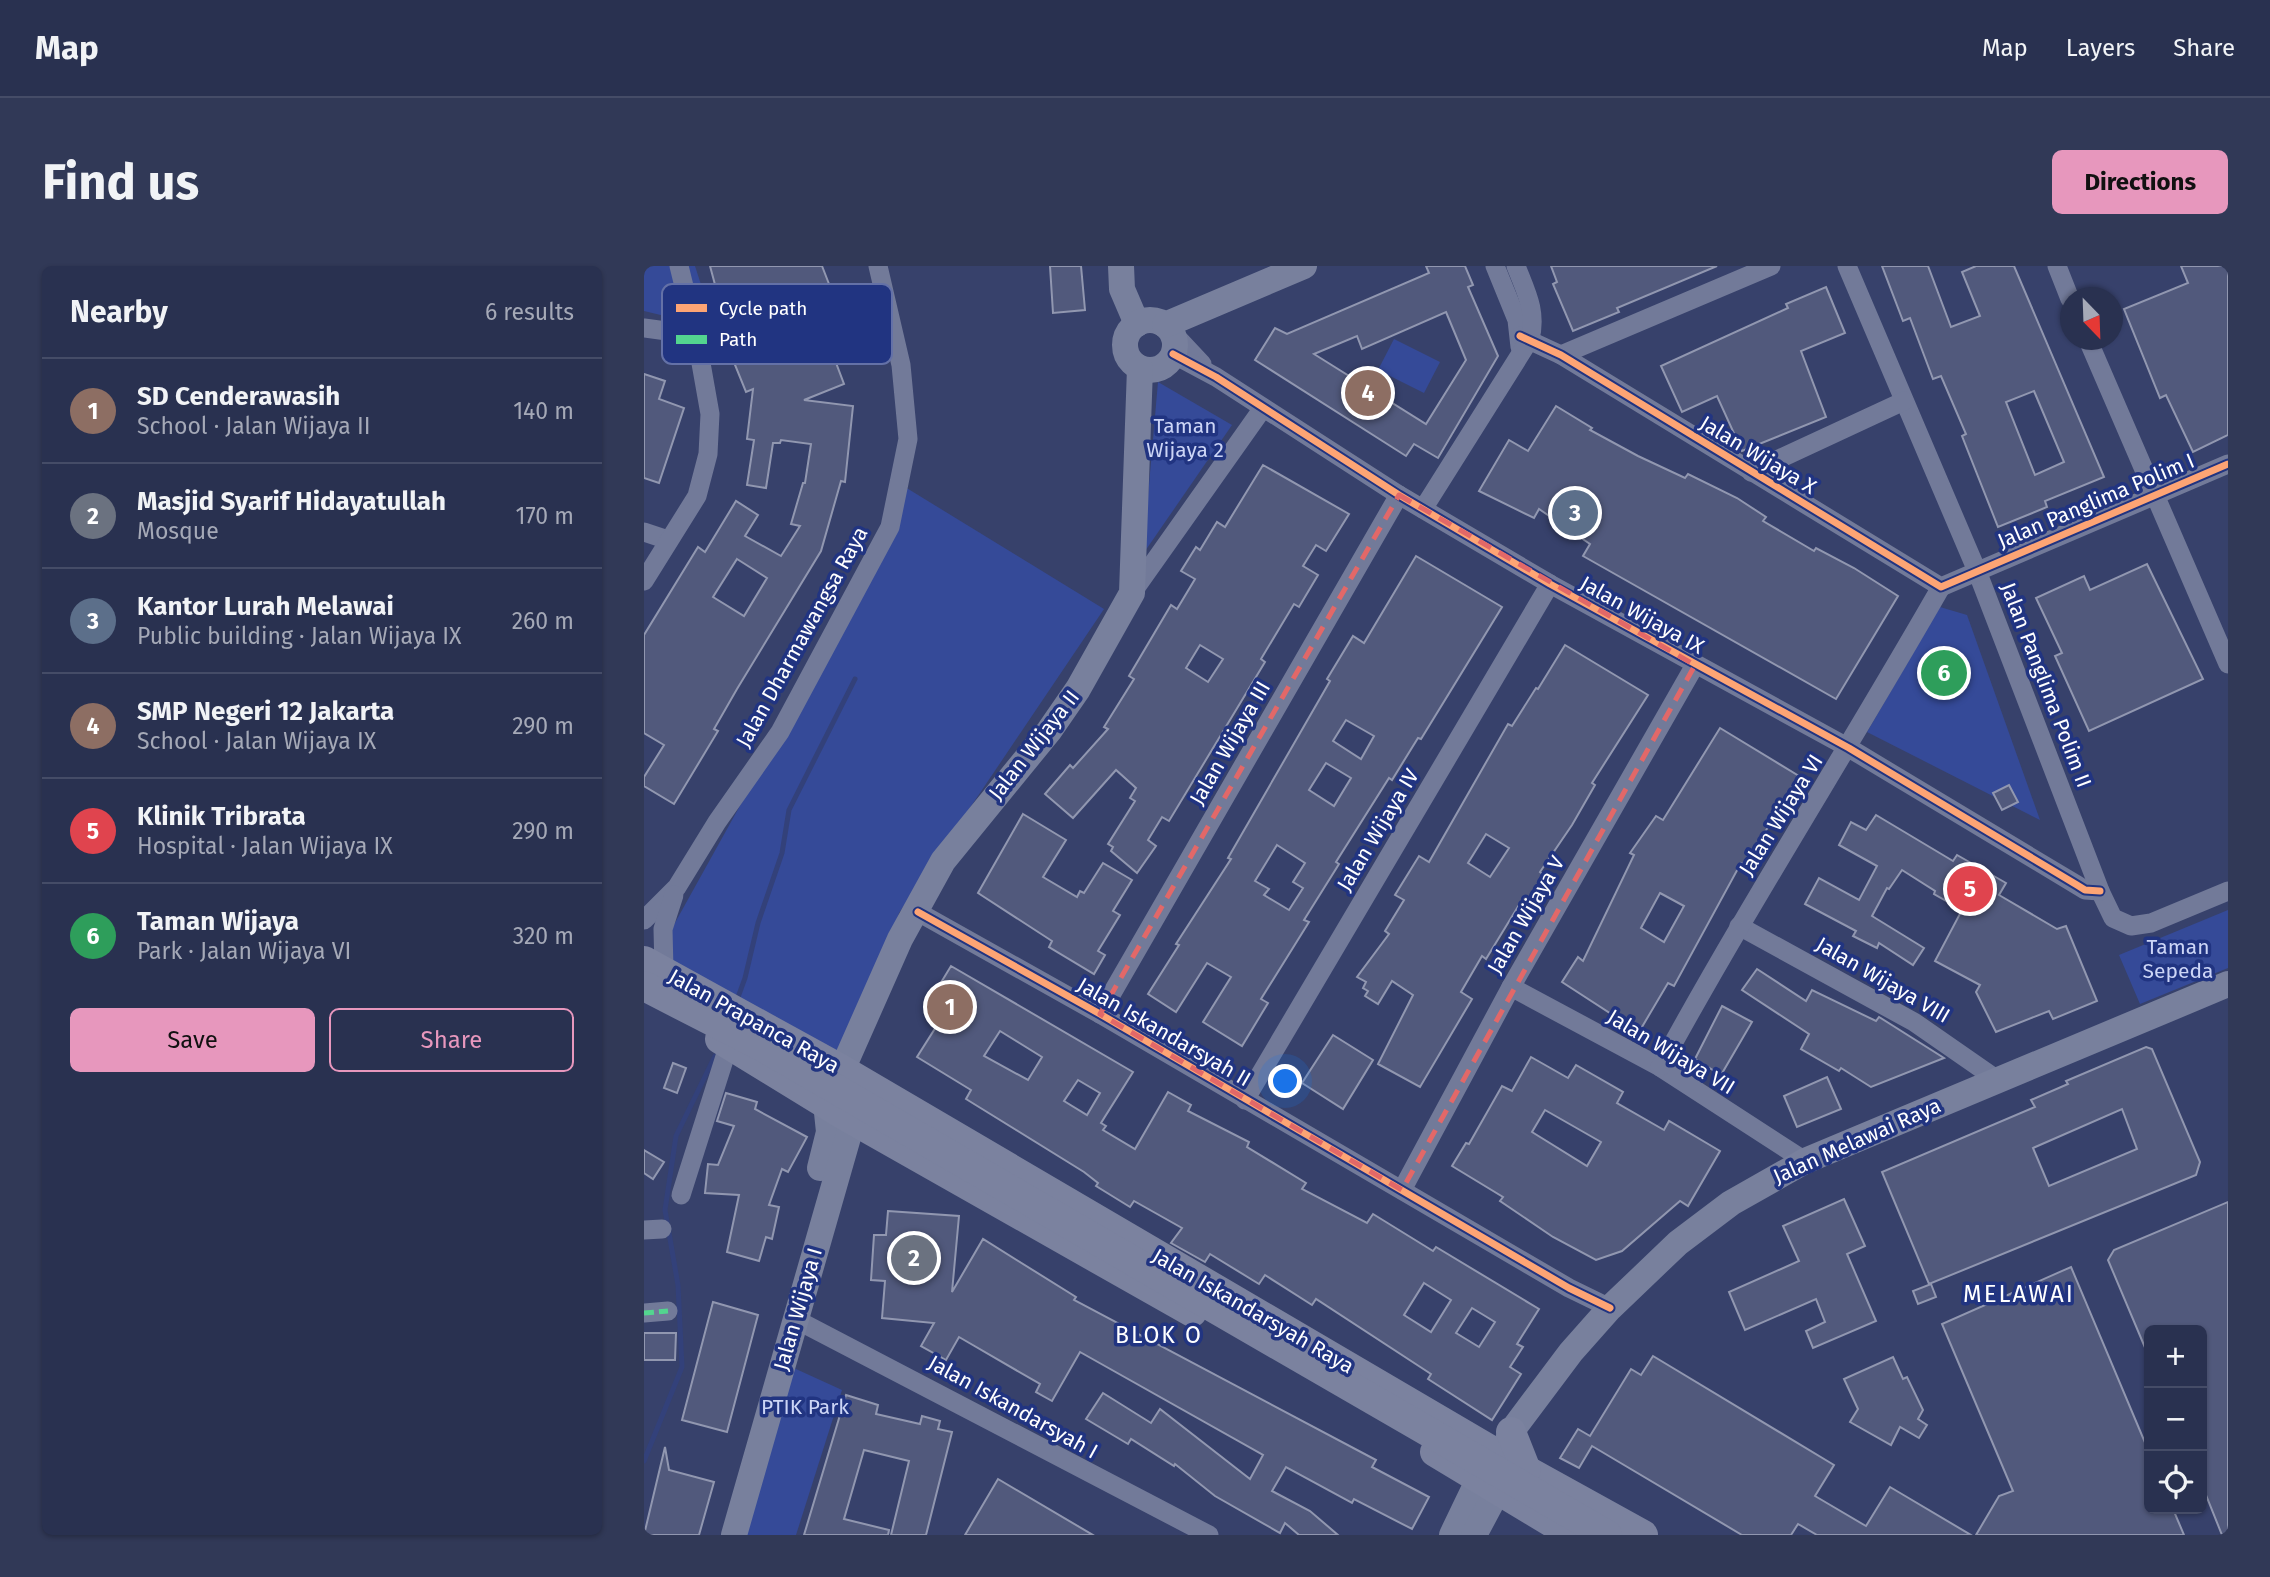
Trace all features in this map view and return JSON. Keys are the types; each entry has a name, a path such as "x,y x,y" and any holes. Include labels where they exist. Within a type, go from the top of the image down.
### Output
{"main road":[{"path":"1121,266 1122,289 1137,324"},
{"path":"1170,337 1151,320 1137,324 1129,332 1125,345 1129,358 1140,368 1160,368 1170,337 1304,266"},
{"name":"Jalan Wijaya II","path":"863,1083 867,1074 865,1063 923,906 943,861 1049,731 1078,689 1132,593 1140,368"},
{"name":"Jalan Wijaya II","path":"863,1083 900,939 923,906"},
{"path":"651,972 775,1054 1607,1535"},
{"name":"Jalan Prapanca Raya","path":"651,972 863,1083"},
{"name":"Jalan Melawai Raya","path":"1489,1485 1571,1352 1609,1308 1678,1243 1731,1203 1805,1161 2228,984"},
{"name":"Jalan Prapanca Raya","path":"644,1000 729,1044 852,1119"},
{"name":"Jalan Wijaya I","path":"734,1535 863,1083"},
{"name":"Jalan Iskandarsyah Raya","path":"863,1083 1507,1452 1643,1535"},
{"name":"Jalan Wijaya I","path":"720,1535 829,1132 826,1103"},
{"name":"Jalan Iskandarsyah Raya","path":"852,1119 1355,1404 1573,1535"},
{"path":"1452,1535 1489,1485"},
{"path":"1474,1535 1489,1485"}],"street":[{"path":"678,266 683,284"},
{"name":"Jalan Dharmawangsa Raya","path":"878,266 882,284"},
{"path":"1495,266 1525,337"},
{"path":"1423,509 1521,358 1525,337 1535,320 1517,266"},
{"path":"1562,355 1771,266"},
{"name":"Jalan Panglima Polim II","path":"1847,266 1978,571 2100,891"},
{"path":"2056,266 2065,287"},
{"name":"Jalan Dharmawangsa Raya","path":"651,972 677,887 717,822 780,732 890,527 908,439 901,365 892,326"},
{"path":"644,328 662,330"},
{"name":"Jalan Wijaya IX","path":"1170,337 1216,377 1399,495 1550,584 1849,748 2077,886 2085,890 2100,891"},
{"name":"Jalan Wijaya X","path":"1525,337 1562,355 1941,587"},
{"path":"2092,350 2228,664"},
{"path":"644,581 697,496 708,454 710,414 701,364"},
{"path":"1751,472 1904,401"},
{"name":"Jalan Wijaya II","path":"1132,593 1263,408"},
{"name":"Jalan Panglima Polim I","path":"1978,571 2228,464"},
{"name":"Jalan Wijaya III","path":"1100,1014 1399,495"},
{"path":"644,532 668,540"},
{"path":"1941,587 1978,571"},
{"name":"Jalan Wijaya IV","path":"1245,1100 1550,584"},
{"name":"Jalan Wijaya VI","path":"1660,1067 1739,926 1849,748 1941,587"},
{"name":"Jalan Wijaya V","path":"1402,1190 1511,987 1695,665"},
{"name":"Jalan Dharmawangsa Raya","path":"644,920 677,887"},
{"path":"2100,891 2113,918 2131,926 2151,923 2228,891"},
{"name":"Jalan Iskandarsyah II","path":"923,906 1245,1100 1569,1288 1609,1308"},
{"name":"Jalan Wijaya VIII","path":"1739,926 1914,1022 1999,1081"},
{"name":"Jalan Wijaya VII","path":"1511,987 1660,1067 1805,1161"},
{"path":"681,1195 729,1044"},
{"path":"644,1314 668,1311"},
{"name":"Jalan Iskandarsyah I","path":"796,1319 892,1367 1098,1480 1209,1535"}],"highlighted area":[{"path":"1399,495 1695,665 1402,1190 1100,1014"}],"green space":[{"path":"644,266 695,266 701,284 662,284 662,315 644,311"},
{"path":"1394,339 1440,362 1424,393 1378,370"},
{"name":"Taman Wijaya 2","path":"1158,382 1232,425 1143,554"},
{"path":"905,487 1104,609 899,913 846,1068 656,957 893,530"},
{"path":"1940,607 1967,615 2040,820 1867,732"},
{"name":"Taman Sepeda","path":"2228,910 2228,968 2140,1004 2119,955"},
{"name":"PTIK Park","path":"785,1364 842,1390 796,1535 737,1535"}],"building":[{"path":"710,266 822,266 829,284 715,284"},
{"path":"1050,266 1081,266 1085,310 1053,313"},
{"path":"1426,266 1465,266 1473,285 1468,287 1498,356 1438,458 1414,444 1406,456 1255,360 1275,328 1287,334 1429,273","holes":["1446,312 1466,360 1426,424 1314,354 1357,336 1362,349"]},
{"path":"1551,266 1717,266 1617,308 1619,312 1573,331 1553,284 1557,282"},
{"path":"1882,266 1928,266 1951,327 1980,316 1962,272 1976,266 2014,266 2104,477 2045,501 2047,507 1998,527 1962,436 1966,434 1941,376 1933,379 1910,318 1903,321","holes":["2034,391 2064,462 2035,475 2006,402"]},
{"path":"2181,266 2228,266 2228,435 2193,452 2166,395 2160,398 2124,309 2188,283"},
{"path":"1826,287 1845,333 1801,351 1826,417 1742,451 1717,396 1682,412 1661,366 1788,308 1786,304"},
{"path":"735,364 836,364 844,384 804,400 853,406 845,482 841,481 821,551 737,689 714,729 718,731 674,804 644,786 644,777 664,745 644,733 644,635 698,547 705,552 736,501 758,515 745,536 781,556 800,526 791,524 805,483 811,444 781,440 780,443 773,443 766,488 747,485 754,440 747,439 753,389 746,392","holes":["737,559 767,578 744,616 713,597"]},
{"path":"644,374 665,381 659,399 684,408 659,483 644,478"},
{"path":"1556,406 1592,428 1590,430 1638,456 1685,478 1688,474 1737,498 1766,517 1763,521 1814,551 1816,548 1854,568 1898,596 1836,699 1583,556 1590,544 1539,509 1534,518 1479,491 1509,440 1528,451"},
{"path":"1263,465 1349,514 1326,551 1316,545 1303,566 1318,575 1299,607 1294,604 1261,659 1265,662 1169,821 1162,817 1148,840 1156,846 1137,873 1111,851 1113,847 1108,844 1135,801 1130,798 1136,788 1116,770 1073,818 1045,794 1070,765 1073,768 1108,729 1104,727 1134,679 1129,676 1171,605 1177,609 1195,579 1181,571 1196,547 1200,550 1217,522 1225,527","holes":["1200,645 1223,659 1208,682 1186,668"]},
{"path":"1416,556 1502,607 1421,739 1418,738 1392,780 1389,778 1336,862 1339,864 1304,920 1309,922 1261,999 1268,1003 1242,1046 1203,1022 1231,977 1207,963 1176,1012 1148,994 1179,945 1176,944 1231,859 1228,858 1353,636 1364,643","holes":["1346,720 1374,736 1361,759 1333,741","1326,763 1351,778 1334,806 1309,790","1277,845 1305,863 1293,882 1303,888 1289,910 1264,895 1269,889 1255,881"]},
{"path":"2147,564 2203,679 2089,731 2055,656 2062,653 2036,598 2084,576 2090,590"},
{"path":"1565,645 1648,695 1592,783 1595,785 1572,825 1540,872 1545,876 1524,909 1519,905 1486,959 1482,956 1461,992 1472,999 1420,1087 1378,1064 1413,995 1392,981 1378,1004 1365,996 1368,991 1363,988 1366,982 1357,977 1389,934 1385,931 1404,900 1395,895 1419,856 1429,862 1508,724 1512,726 1536,688 1538,689","holes":["1486,834 1509,848 1490,877 1468,863"]},
{"path":"1720,728 1799,776 1745,865 1741,863 1674,986 1668,983 1639,1032 1562,982 1578,957 1583,961 1634,855 1630,853 1656,816 1663,820","holes":["1660,893 1684,906 1664,942 1641,928"]},
{"path":"2009,785 2018,802 2002,810 1993,793"},
{"path":"1023,814 1066,840 1043,877 1077,897 1080,891 1084,893 1103,863 1132,880 1113,911 1120,915 1098,951 1105,955 1094,974 1049,947 1052,941 978,893"},
{"path":"1876,815 1953,861 1957,855 2006,883 1999,895 2057,929 2066,926 2097,1001 2053,1019 2049,1011 1996,1032 1976,992 1980,985 1935,961 1962,910 1934,894 1935,891 1902,870 1889,889 1887,888 1872,916 1924,948 1913,965 1879,943 1877,948 1853,936 1856,931 1805,904 1819,878 1859,900 1877,866 1839,845 1851,822 1866,830"},
{"path":"951,966 1133,1072 1101,1123 1106,1126 1103,1130 1135,1149 1168,1092 1191,1105 1188,1111 1249,1142 1247,1147 1306,1183 1302,1189 1367,1223 1373,1214 1433,1251 1436,1247 1539,1309 1517,1344 1523,1347 1510,1367 1521,1374 1492,1420 1428,1379 1431,1374 1316,1299 1312,1305 1265,1275 1259,1284 1210,1254 1205,1262 1171,1243 1182,1228 1134,1201 1130,1207 1096,1186 1098,1183 1084,1172 966,1099 971,1090 917,1057 941,1019 925,1009","holes":["1000,1031 1042,1057 1028,1080 984,1056","1078,1080 1100,1093 1087,1115 1064,1101","1424,1283 1451,1300 1431,1332 1404,1315","1472,1308 1495,1322 1479,1347 1456,1333"]},
{"path":"1757,969 1806,1001 1812,990 1876,1021 1879,1017 1944,1058 1871,1087 1841,1068 1839,1071 1801,1049 1809,1034 1742,990"},
{"path":"1722,1006 1752,1022 1721,1075 1695,1059"},
{"path":"1333,1035 1373,1060 1343,1109 1302,1083"},
{"path":"2146,1047 2152,1049 2200,1162 2196,1175 1929,1284 1882,1172 2035,1107 2031,1100 2068,1084 2066,1081","holes":["2122,1109 2137,1149 2049,1186 2033,1148"]},
{"path":"1531,1057 1568,1078 1576,1065 1623,1092 1617,1103 1664,1130 1669,1121 1720,1151 1688,1206 1680,1201 1622,1251 1596,1260 1553,1237 1500,1201 1503,1197 1452,1166 1466,1143 1469,1144 1502,1086 1512,1091","holes":["1545,1110 1601,1142 1587,1166 1532,1132"]},
{"path":"673,1063 686,1068 677,1093 664,1088"},
{"path":"1827,1077 1841,1109 1797,1127 1784,1096"},
{"path":"726,1093 757,1102 755,1109 807,1137 788,1172 782,1169 769,1205 779,1207 772,1239 766,1237 759,1261 727,1252 739,1195 705,1193 708,1164 718,1165 734,1126 717,1121"},
{"path":"644,1150 664,1162 653,1179 644,1173"},
{"path":"1844,1199 1865,1246 1847,1254 1876,1321 1813,1348 1806,1331 1825,1322 1816,1299 1745,1330 1729,1292 1799,1261 1783,1226"},
{"path":"2228,1202 2228,1535 2222,1535 2207,1498 2207,1325 2144,1325 2144,1345 2108,1260 2114,1250"},
{"path":"888,1211 959,1216 952,1292 983,1239 1076,1297 1074,1300 1376,1460 1372,1467 1429,1497 1412,1529 1354,1499 1352,1503 1286,1467 1272,1491 1310,1511 1338,1535 1299,1535 1285,1523 1280,1533 1215,1496 1175,1464 1174,1466 1131,1439 1128,1444 1086,1419 1103,1393 1151,1423 1160,1409 1250,1479 1263,1455 1080,1352 1052,1401 1036,1392 1040,1384 959,1337 946,1360 921,1346 934,1323 882,1318 885,1281 871,1280 874,1235 886,1235"},
{"path":"2071,1267 2144,1440 2144,1514 2175,1514 2184,1535 1976,1535 1999,1496 2013,1491 1942,1324"},
{"path":"1931,1284 1936,1297 1918,1304 1913,1291"},
{"path":"713,1302 758,1315 727,1432 682,1420"},
{"path":"644,1333 676,1333 675,1360 644,1360"},
{"path":"1653,1356 1834,1465 1815,1496 1866,1526 1890,1487 1971,1535 1817,1535 1798,1524 1791,1535 1742,1535 1592,1446 1579,1468 1560,1458 1578,1429 1590,1436 1631,1369 1641,1375"},
{"path":"1893,1357 1903,1379 1907,1377 1923,1410 1918,1419 1927,1425 1919,1438 1900,1427 1891,1445 1850,1422 1858,1409 1844,1379"},
{"path":"846,1395 878,1405 876,1414 920,1424 922,1416 940,1421 938,1429 952,1432 926,1535 891,1535 909,1461 864,1450 844,1519 889,1530 888,1535 804,1535"},
{"path":"665,1447 669,1470 714,1482 699,1535 644,1535"},
{"path":"998,1479 1093,1535 965,1535"}],"waterway":[{"path":"737,1000 758,923 782,853 789,810 855,679"},
{"path":"644,1461 682,1367 678,1285 665,1210 676,1136 715,1056"}],"marked path":[{"path":"644,1313 668,1311"}],"cycle path":[{"path":"1520,336 1561,355 1941,587 2228,464"},
{"path":"1173,354 1216,377 1399,495 1550,584 1849,748 2085,890 2100,891"},
{"path":"918,912 1100,1014 1569,1288 1610,1308"}],"place":[{"name":"SMP Negeri 12 Jakarta","path":"1368,393"},
{"name":"Kantor Lurah Melawai","path":"1575,513"},
{"name":"Taman Wijaya","path":"1944,673"},
{"name":"Klinik Tribrata","path":"1970,889"},
{"name":"SD Cenderawasih","path":"950,1007"},
{"name":"Masjid Syarif Hidayatullah","path":"914,1258"}],"district":[{"name":"MELAWAI","path":"2019,1294"},
{"name":"BLOK O","path":"1159,1335"}]}
